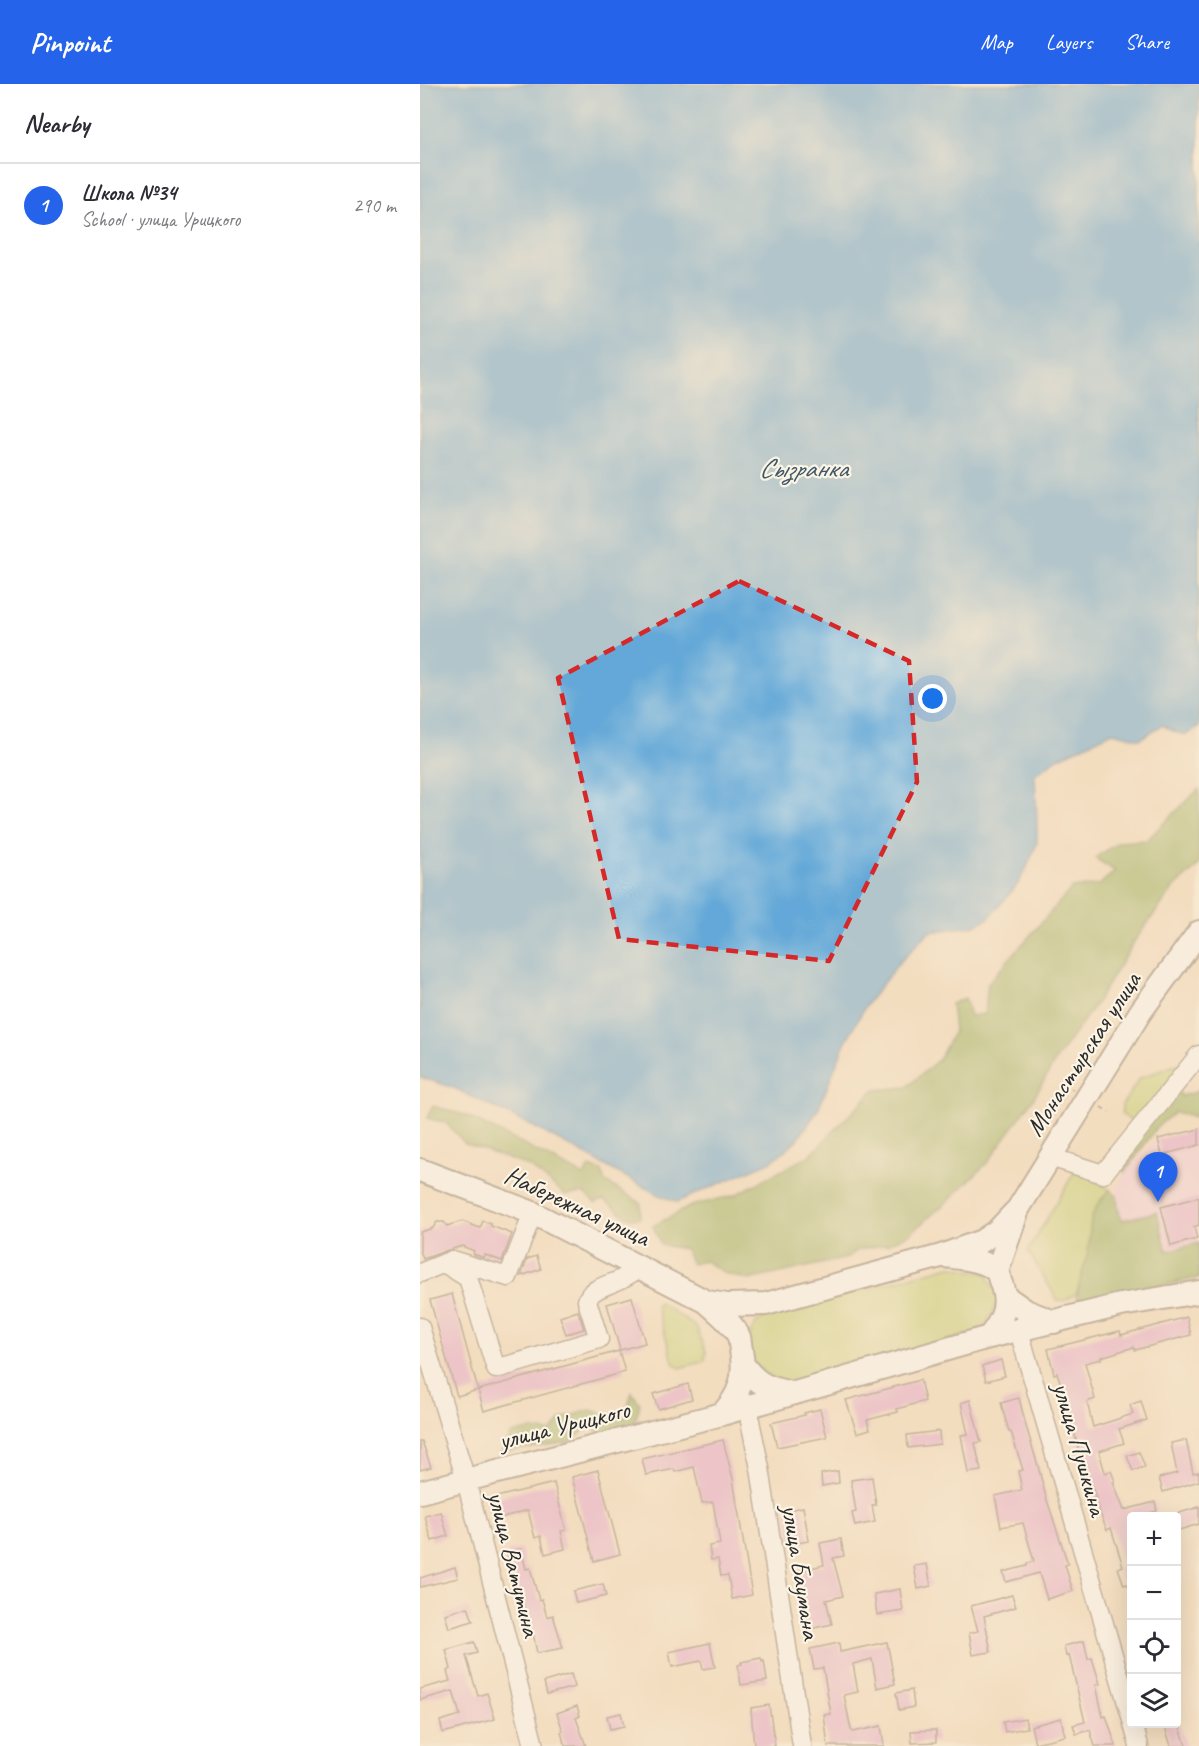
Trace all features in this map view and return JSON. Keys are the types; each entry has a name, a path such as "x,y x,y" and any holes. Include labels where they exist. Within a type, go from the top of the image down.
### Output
{"main road":[{"name":"Монастырская улица","path":"1018,1209 1141,1011 1199,932"},
{"name":"Набережная улица","path":"420,1170 533,1213 707,1302"},
{"path":"707,1302 727,1305 766,1304 941,1256 982,1241 998,1230 1018,1209"},
{"path":"989,1337 1000,1320 1006,1298 997,1272 1018,1209"},
{"path":"941,1256 970,1259 997,1272"},
{"path":"744,1366 759,1382 777,1390 792,1393 989,1337 1122,1305 1199,1292"},
{"path":"1006,1298 1026,1311 1054,1322"},
{"path":"707,1302 728,1322 739,1337 744,1366 732,1403 722,1414"},
{"path":"739,1337 752,1317 766,1304"},
{"name":"улица Урицкого","path":"420,1492 722,1414 792,1393"}],"street":[{"path":"1050,1157 1102,1174 1199,1054"},
{"path":"420,1273 452,1260 508,1277 533,1213"},
{"path":"444,1263 468,1278 496,1369 599,1338 587,1302 588,1296 640,1267"},
{"name":"улица Ватутина","path":"420,1327 466,1480 534,1746"},
{"name":"улица Пушкина","path":"1019,1330 1127,1705"},
{"name":"улица Баумана","path":"750,1405 750,1421 760,1468 802,1746"},
{"name":"улица Пушкина","path":"1134,1728 1139,1746"}],"highlighted area":[{"path":"739,581 909,661 917,782 829,961 619,939 558,678"}],"shaded area":[{"path":"1199,1129 1199,1266 1141,1281 1119,1213 1116,1198 1119,1183 1125,1172 1154,1141"}],"green space":[{"path":"1199,789 1199,865 1173,889 1135,940 1098,1000 1055,1061 1033,1099 987,1163 948,1201 909,1234 887,1244 858,1250 847,1258 749,1280 726,1274 705,1261 692,1264 685,1249 661,1245 653,1226 691,1206 735,1195 809,1156 874,1090 907,1087 939,1059 954,1031 951,1004 965,998 970,1016 985,1014 988,983 1072,888 1099,885 1115,871 1095,858 1119,842 1147,840"},
{"path":"1186,1061 1135,1124 1122,1114 1122,1105 1140,1078"},
{"path":"1175,1085 1181,1096 1199,1089 1199,1110 1194,1118 1175,1112 1157,1127 1125,1172 1112,1166"},
{"path":"433,1106 465,1115 584,1176 589,1167 602,1171 604,1181 641,1203 640,1218 629,1218 604,1200 595,1203 584,1193 566,1195 530,1167 465,1143 446,1123 427,1118"},
{"path":"1075,1171 1089,1176 1110,1190 1100,1201 1085,1268 1076,1294 1064,1301 1058,1301 1028,1251"},
{"path":"1110,1190 1117,1196 1122,1220 1157,1212 1167,1251 1199,1243 1199,1278 1077,1304 1092,1217 1097,1206"},
{"path":"950,1266 986,1274 999,1299 983,1331 784,1384 754,1367 750,1345 751,1333 753,1327 765,1317"},
{"path":"660,1303 696,1327 706,1352 705,1361 680,1368 674,1364 656,1305"},
{"path":"632,1392 640,1404 633,1430 611,1439 589,1426 571,1442 501,1452 512,1434 530,1430 551,1432 562,1419 590,1410 624,1418"}],"water":[{"name":"Сызранка","path":"420,84 1199,84 1199,726 1186,735 1162,725 1140,739 1113,732 1058,758 1035,774 1037,843 1017,885 989,918 973,926 929,932 898,964 866,1005 845,1043 817,1112 797,1140 772,1161 677,1202 659,1195 532,1126 454,1088 420,1077"}],"building":[{"path":"1199,1129 1199,1145 1162,1155 1158,1139"},
{"path":"1199,1197 1199,1225 1194,1227 1197,1239 1171,1246 1161,1207"},
{"path":"462,1221 480,1228 483,1221 512,1234 502,1261 485,1255 484,1258 473,1254 474,1251 462,1246 423,1259 420,1250 420,1232 433,1228 437,1222 444,1222 447,1226"},
{"path":"537,1256 541,1269 521,1276 527,1259"},
{"path":"452,1294 478,1390 457,1396 430,1300"},
{"path":"632,1297 645,1343 620,1350 607,1304"},
{"path":"578,1311 584,1329 566,1334 560,1317"},
{"path":"1187,1317 1191,1335 1135,1350 1134,1347 1085,1363 1095,1399 1087,1402 1093,1427 1133,1414 1130,1405 1141,1401 1147,1420 1119,1429 1124,1443 1099,1451 1105,1473 1111,1471 1124,1510 1155,1502 1157,1511 1127,1512 1127,1584 1124,1585 1118,1568 1123,1566 1111,1528 1107,1530 1094,1498 1096,1498 1083,1454 1080,1455 1065,1396 1057,1373 1054,1374 1048,1349 1120,1331 1121,1335"},
{"path":"619,1351 625,1372 484,1411 478,1390"},
{"path":"1001,1360 1005,1376 986,1381 982,1366"},
{"path":"920,1380 925,1401 897,1409 898,1412 867,1420 870,1429 857,1433 846,1400"},
{"path":"688,1384 692,1399 658,1409 653,1394"},
{"path":"1019,1398 1046,1497 1068,1564 1065,1565 1073,1591 1047,1599 1039,1573 1006,1582 1003,1572 1027,1566 1034,1561 1023,1523 1001,1527 995,1496 1022,1490 1018,1471 1023,1470 1001,1403"},
{"path":"970,1400 981,1442 975,1443 981,1471 968,1473 961,1435 968,1434 961,1403"},
{"path":"820,1409 827,1437 777,1447 771,1423"},
{"path":"939,1431 940,1444 908,1448 907,1435"},
{"path":"723,1440 733,1479 752,1595 732,1599 728,1575 721,1576 718,1559 711,1560 709,1546 720,1544 713,1502 702,1503 694,1467 675,1472 674,1469 646,1475 642,1459"},
{"path":"1186,1440 1193,1473 1199,1472 1199,1481 1163,1492 1159,1478 1177,1473 1171,1443"},
{"path":"420,1441 422,1441 431,1467 420,1470"},
{"path":"1139,1452 1145,1467 1133,1471 1127,1456"},
{"path":"598,1470 620,1554 594,1561 572,1477"},
{"path":"838,1471 839,1483 822,1486 821,1474"},
{"path":"872,1477 876,1505 872,1505 875,1522 855,1526 852,1513 856,1512 851,1480"},
{"path":"554,1483 566,1530 561,1531 565,1549 545,1554 541,1536 535,1538 528,1510 493,1520 488,1499"},
{"path":"803,1507 809,1541 792,1544 784,1511"},
{"path":"1199,1507 1199,1524 1181,1529 1181,1512"},
{"path":"441,1512 448,1536 432,1541 425,1516"},
{"path":"841,1539 844,1556 833,1558 843,1596 826,1600 832,1624 810,1629 797,1571 824,1565 820,1543"},
{"path":"521,1549 526,1569 530,1568 539,1600 542,1599 547,1617 553,1615 563,1648 537,1653 533,1633 530,1634 527,1623 521,1592 516,1593 507,1552"},
{"path":"927,1564 931,1586 918,1589 914,1566"},
{"path":"455,1567 458,1578 420,1587 420,1578"},
{"path":"603,1584 606,1596 576,1603 573,1591"},
{"path":"900,1589 903,1611 877,1615 874,1594"},
{"path":"1012,1595 1016,1607 984,1616 991,1652 973,1655 969,1633 978,1631 971,1606"},
{"path":"468,1607 473,1621 449,1628 445,1614"},
{"path":"1084,1641 1088,1659 1092,1658 1100,1684 1096,1685 1103,1717 1106,1716 1116,1746 1095,1746 1090,1730 1076,1734 1073,1725 1085,1722 1069,1655 1066,1656 1064,1646"},
{"path":"474,1642 477,1653 466,1656 478,1696 487,1693 495,1719 443,1733 440,1721 460,1715 453,1691 420,1700 420,1689 450,1681 447,1671 451,1669 446,1650"},
{"path":"887,1642 895,1684 877,1688 872,1659 853,1664 858,1692 844,1695 851,1730 853,1732 881,1726 884,1746 828,1746 824,1715 831,1714 823,1668 814,1669 810,1649 839,1643 840,1652"},
{"path":"710,1643 715,1667 703,1669 701,1661 672,1667 669,1652"},
{"path":"761,1658 762,1662 764,1661 767,1681 741,1685 738,1665 742,1664 741,1662"},
{"path":"571,1674 575,1687 547,1694 544,1682"},
{"path":"912,1690 914,1707 899,1710 896,1693"},
{"path":"769,1705 775,1746 754,1746 751,1708"},
{"path":"577,1706 580,1716 576,1718 586,1746 565,1746 557,1713"},
{"path":"621,1713 624,1726 610,1729 607,1716"},
{"path":"1025,1718 1027,1728 1005,1732 1003,1722"},
{"path":"1061,1718 1065,1736 1035,1743 1031,1726"},
{"path":"1165,1728 1180,1728 1186,1746 1171,1746"},
{"path":"936,1730 936,1742 912,1743 911,1731"}],"place":[{"name":"Школа №34","path":"1158,1202"}]}
